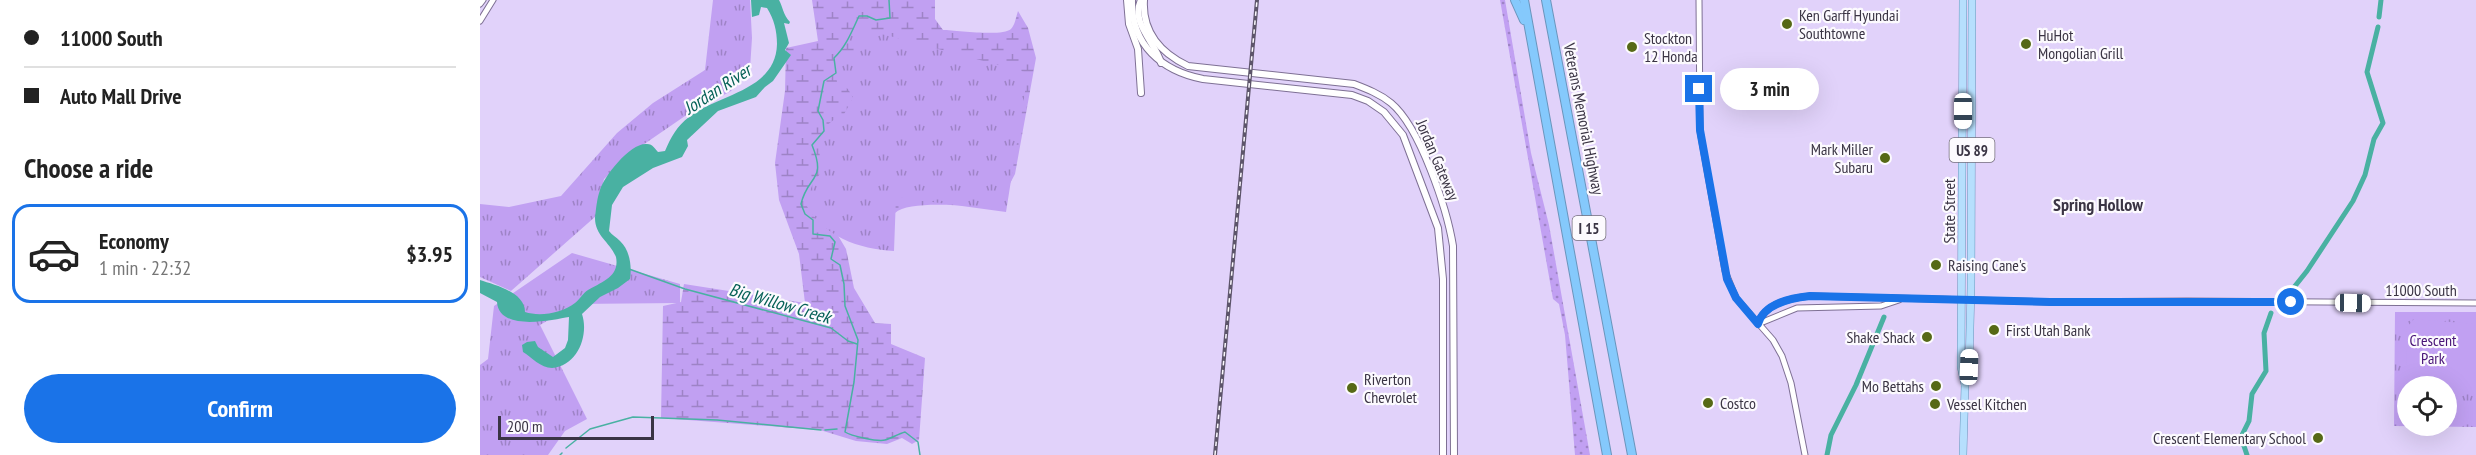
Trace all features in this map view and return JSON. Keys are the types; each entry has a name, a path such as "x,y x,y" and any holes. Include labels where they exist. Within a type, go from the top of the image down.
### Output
{"highway":[{"path":"1515,0 1528,28"},
{"name":"I 15","path":"1524,0 1602,427 1605,455"},
{"name":"Veterans Memorial Highway","path":"1546,0 1632,455"}],"main road":[{"path":"1127,0 1127,14 1138,49 1141,93"},
{"name":"Jordan Gateway","path":"1132,0 1136,29 1143,44 1159,60 1187,76 1352,95 1368,101 1395,124 1403,135 1432,207 1442,247 1443,455"},
{"path":"1142,0 1138,6 1143,30 1159,60 1190,70 1201,68"},
{"name":"Jordan Gateway","path":"1142,0 1146,26 1159,46 1173,59 1188,66 1201,68 1354,84 1373,91 1392,104 1413,130 1450,226 1453,246 1454,455"},
{"name":"State Street","path":"1963,0 1961,367 1965,385"},
{"name":"State Street","path":"1963,455 1971,300 1972,19 1970,0"}],"street":[{"path":"480,4 483,0"},
{"path":"480,21 493,0"},
{"path":"1699,0 1700,130 1725,271 1736,298 1777,346 1786,365 1805,455"},
{"name":"11000 South","path":"1758,324 1761,315 1768,309 1796,298 1881,297 1899,300 2050,302 2476,303"},
{"name":"11000 South","path":"1758,324 1797,308 1881,306 1899,300"}],"green space":[{"path":"713,0 750,0 752,38 750,69 731,91 685,116 637,149 604,179 596,216 511,291 480,277 480,204 509,207 561,196 617,133 653,103 705,70"},
{"path":"812,0 935,0 935,19 943,30 979,32 998,33 1011,29 1018,11 1028,28 1036,58 1015,174 997,208 928,205 914,206 895,213 820,205 846,249 854,288 875,323 891,324 891,344 925,358 919,440 912,444 902,438 887,444 856,441 820,430 661,418 663,306 681,302 684,284 805,303 799,254 779,200 775,163 785,91 786,48 818,41"},
{"path":"1500,0 1505,0 1531,153 1549,225 1590,455 1575,455 1565,335 1559,304 1553,299"},
{"path":"856,27 1028,73 1006,212 896,197 894,251 855,244 843,239 822,225 813,215 805,203 814,181 820,174 820,148 823,132 834,120 843,116 853,98 848,89 837,82 835,58 854,55 856,50 851,45 849,36"},
{"path":"572,253 680,284 680,303 575,304 540,325 587,419 565,431 548,455 480,455 480,365 488,359 494,306"},
{"name":"Crescent Park","path":"2395,312 2476,312 2476,427 2457,427 2457,376 2397,376 2397,426 2394,426"},
{"path":"2414,319 2475,324 2474,389 2457,389 2457,376 2406,376 2407,327"}],"shaded area":[{"path":"751,0 779,0 790,22 789,24 784,23 789,43 785,50 791,55 773,81 756,97 718,111 687,140 688,146 682,157 653,168 623,187 612,205 609,231 626,249 631,269 630,279 600,297 582,314 584,331 582,340 575,356 569,362 552,368 540,364 523,352 522,345 535,341 538,347 553,357 565,348 568,340 569,317 527,322 516,321 500,311 497,302 480,293 480,280 515,294 524,305 525,312 544,314 557,312 570,306 586,291 612,274 616,257 597,230 595,218 597,200 603,184 612,169 633,148 647,144 658,152 665,151 675,132 689,117 701,109 744,90 767,72 774,60 777,44 776,30 767,8 761,7 759,15 752,17"}],"waterway":[{"path":"889,0 890,18 876,20 867,16 859,16 845,44 834,58 836,73 824,81 818,111 823,120 824,131 812,145 818,166 817,172 801,204 805,214 813,220 813,234 830,236 835,242 831,259 840,265 845,306 858,340 854,382 845,432 882,440 905,432 918,442 920,455"},
{"path":"2379,17 2381,0"},
{"path":"2291,291 2307,271 2353,201 2365,175 2374,139 2383,123 2367,72 2378,27"},
{"name":"Big Willow Creek","path":"629,269 685,289 831,328 848,341 857,344"},
{"path":"2247,455 2241,437 2249,421 2252,394 2266,371 2264,333 2271,313"},
{"path":"1827,455 1831,435 1856,385 1884,317"},
{"path":"566,448 590,429 633,417 717,420 821,430"},
{"path":"825,430 837,429"}],"railway":[{"path":"1215,455 1257,0"}],"place":[{"name":"Ken Garff Hyundai Southtowne","path":"1787,24"},
{"name":"HuHot Mongolian Grill","path":"2026,44"},
{"name":"Stockton 12 Honda","path":"1632,47"},
{"name":"Mark Miller Subaru","path":"1885,158"},
{"name":"Raising Cane's","path":"1936,265"},
{"name":"First Utah Bank","path":"1994,330"},
{"name":"Shake Shack","path":"1927,337"},
{"name":"Mo Bettahs","path":"1936,386"},
{"name":"Riverton Chevrolet","path":"1352,388"},
{"name":"Costco","path":"1708,403"},
{"name":"Vessel Kitchen","path":"1935,404"},
{"name":"Crescent Elementary School","path":"2318,438"}],"district":[{"name":"Spring Hollow","path":"2098,204"}],"route":[{"path":"1699,89 1700,130 1727,279 1742,307 1758,324 1761,315 1772,306 1790,299 1810,296 2050,302 2291,302"}],"water label":[{"name":"Jordan River","path":"717,89"}]}
